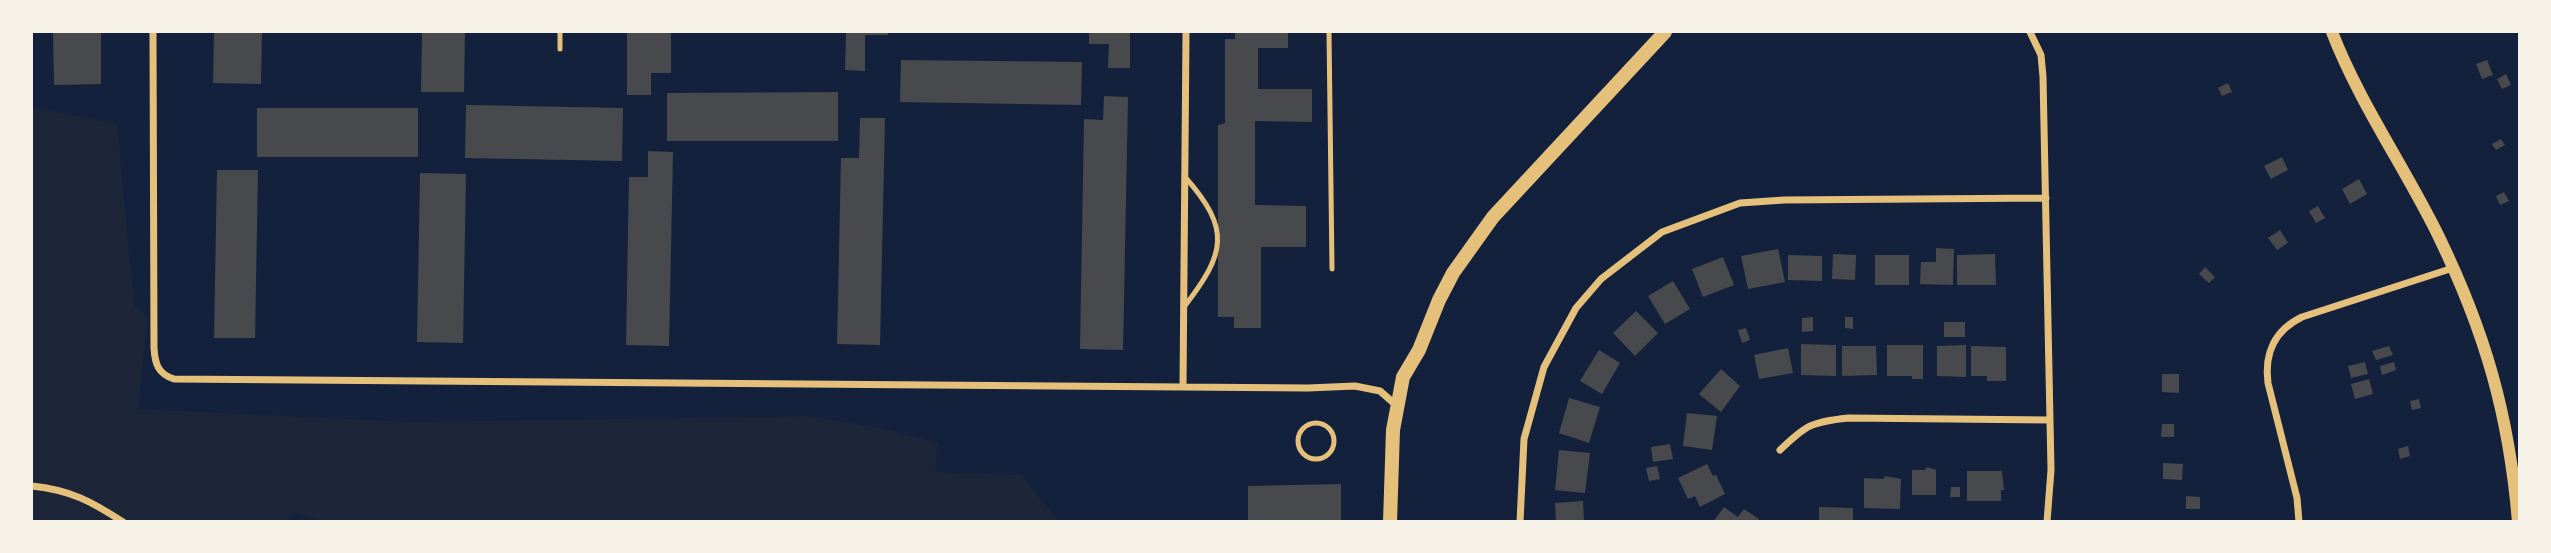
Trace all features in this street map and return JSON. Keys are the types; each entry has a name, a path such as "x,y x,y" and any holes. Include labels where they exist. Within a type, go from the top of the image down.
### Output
{"main road":[{"path":"1390,522 1390,472 1403,377 1419,349 1439,300 1470,247 1493,217 1665,32"}],"street":[{"path":"153,32 153,348 161,373 173,379 1308,388 1355,386 1380,391 1397,406"},
{"path":"1183,386 1186,32"},
{"path":"2030,32 2041,55 2046,198 2051,470 2047,522"},
{"path":"2332,32 2361,98 2428,217 2481,335 2496,383 2511,450 2518,522"},
{"path":"1520,522 1524,439 1544,367 1576,308 1601,279 1662,232 1740,203 1784,200 2046,198"},
{"path":"2299,522 2297,498 2268,383 2267,363 2273,343 2285,328 2302,317 2453,268"},
{"path":"1780,450 1799,432 1819,421 1848,418 2050,420"},
{"path":"32,486 59,489 92,501 123,522"}],"lane":[{"path":"560,32 560,49"},
{"path":"1329,32 1332,269"},
{"path":"1184,307 1213,265 1217,245 1213,214 1185,177"},
{"path":"1311,423 1323,424 1332,432 1334,444 1328,455 1317,459 1301,452 1298,440 1306,426 1311,423"}],"shaded area":[{"path":"32,107 117,124 134,305 148,317 138,409 412,422 810,416 881,428 938,443 935,472 1022,475 1058,521 323,522 296,513 284,522 32,521"}],"building":[{"path":"53,32 101,32 101,84 54,85"},
{"path":"214,32 262,32 261,84 213,83"},
{"path":"422,32 465,32 464,92 421,92"},
{"path":"627,32 671,32 671,73 651,73 651,95 627,95"},
{"path":"846,32 888,32 888,35 865,35 865,71 845,70"},
{"path":"1089,32 1130,32 1130,68 1108,68 1109,44 1089,44"},
{"path":"1235,32 1288,32 1288,48 1258,48 1258,89 1312,89 1312,122 1255,121 1255,205 1306,206 1306,247 1261,247 1261,328 1234,328 1234,317 1218,317 1218,125 1225,123 1225,39 1235,39"},
{"path":"901,60 1082,62 1081,105 900,102"},
{"path":"2487,60 2493,75 2482,79 2476,64"},
{"path":"2506,74 2511,85 2502,89 2497,79"},
{"path":"2228,83 2232,92 2222,96 2218,88"},
{"path":"838,92 838,141 667,141 667,93"},
{"path":"1104,96 1128,97 1123,350 1080,349 1084,119 1103,120"},
{"path":"466,105 623,108 622,161 465,158"},
{"path":"257,108 418,108 418,157 257,157"},
{"path":"860,118 885,118 880,345 837,344 841,158 859,158"},
{"path":"2501,139 2505,145 2496,150 2492,144"},
{"path":"648,151 673,152 669,346 626,345 629,177 648,177"},
{"path":"2282,157 2288,170 2271,179 2264,166"},
{"path":"217,170 258,170 255,338 214,338"},
{"path":"420,173 466,174 463,343 417,342"},
{"path":"2359,179 2367,194 2350,204 2342,189"},
{"path":"2504,192 2509,201 2500,205 2496,196"},
{"path":"2318,206 2325,218 2316,223 2309,211"},
{"path":"2280,230 2288,243 2277,250 2268,238"},
{"path":"1936,248 1954,249 1953,285 1920,284 1921,262 1936,262"},
{"path":"1778,249 1785,282 1748,289 1741,256"},
{"path":"1833,254 1856,255 1855,280 1832,279"},
{"path":"1995,254 1996,285 1957,285 1957,255"},
{"path":"1788,255 1822,256 1822,281 1788,280"},
{"path":"1875,255 1909,255 1909,285 1875,285"},
{"path":"1723,257 1734,285 1703,297 1692,269"},
{"path":"2205,267 2215,277 2209,283 2199,274"},
{"path":"1673,281 1690,309 1665,324 1648,296"},
{"path":"1636,311 1658,333 1635,356 1613,333"},
{"path":"1813,317 1813,331 1802,332 1802,318"},
{"path":"1845,317 1853,317 1853,329 1845,328"},
{"path":"1944,322 1965,322 1965,337 1944,337"},
{"path":"1746,328 1750,340 1742,343 1738,330"},
{"path":"1801,344 1836,345 1836,376 1801,375"},
{"path":"1887,345 1923,345 1923,379 1887,376"},
{"path":"1966,345 1966,377 1937,376 1937,346"},
{"path":"1842,346 1876,346 1877,375 1842,376"},
{"path":"1971,346 2006,347 2006,381 1987,381 1987,376 1971,376"},
{"path":"2389,346 2393,355 2376,360 2372,351"},
{"path":"1788,348 1793,373 1759,379 1754,355"},
{"path":"1599,350 1620,363 1602,394 1580,381"},
{"path":"2365,362 2368,374 2351,378 2348,366"},
{"path":"2394,362 2396,370 2382,375 2380,366"},
{"path":"1721,369 1740,386 1721,412 1699,394"},
{"path":"2162,374 2179,374 2179,393 2162,392"},
{"path":"2369,379 2373,394 2355,399 2351,384"},
{"path":"1569,398 1600,407 1589,443 1559,433"},
{"path":"2419,399 2421,408 2412,410 2410,401"},
{"path":"1687,413 1717,416 1712,450 1683,446"},
{"path":"2162,424 2174,424 2174,437 2161,437"},
{"path":"1670,444 1673,459 1653,462 1651,447"},
{"path":"2408,446 2410,456 2400,459 2398,449"},
{"path":"1559,450 1590,453 1585,493 1555,490"},
{"path":"2163,463 2183,464 2182,480 2163,479"},
{"path":"1707,464 1725,494 1700,507 1695,496 1688,499 1678,478"},
{"path":"1657,466 1660,479 1649,481 1646,468"},
{"path":"1927,467 1936,470 1936,495 1912,495 1912,470 1925,470"},
{"path":"1967,471 2002,471 2004,490 2001,490 2001,501 1967,501"},
{"path":"1885,476 1901,479 1900,509 1864,508 1864,478 1883,479"},
{"path":"1341,484 1341,522 1248,522 1248,486"},
{"path":"1951,487 1960,487 1960,497 1950,497"},
{"path":"2186,496 2200,497 2200,509 2186,509"},
{"path":"1583,501 1584,522 1556,522 1555,503"},
{"path":"1724,507 1738,517 1744,509 1759,519 1758,522 1713,522"},
{"path":"1819,507 1853,508 1853,522 1819,522"}]}
